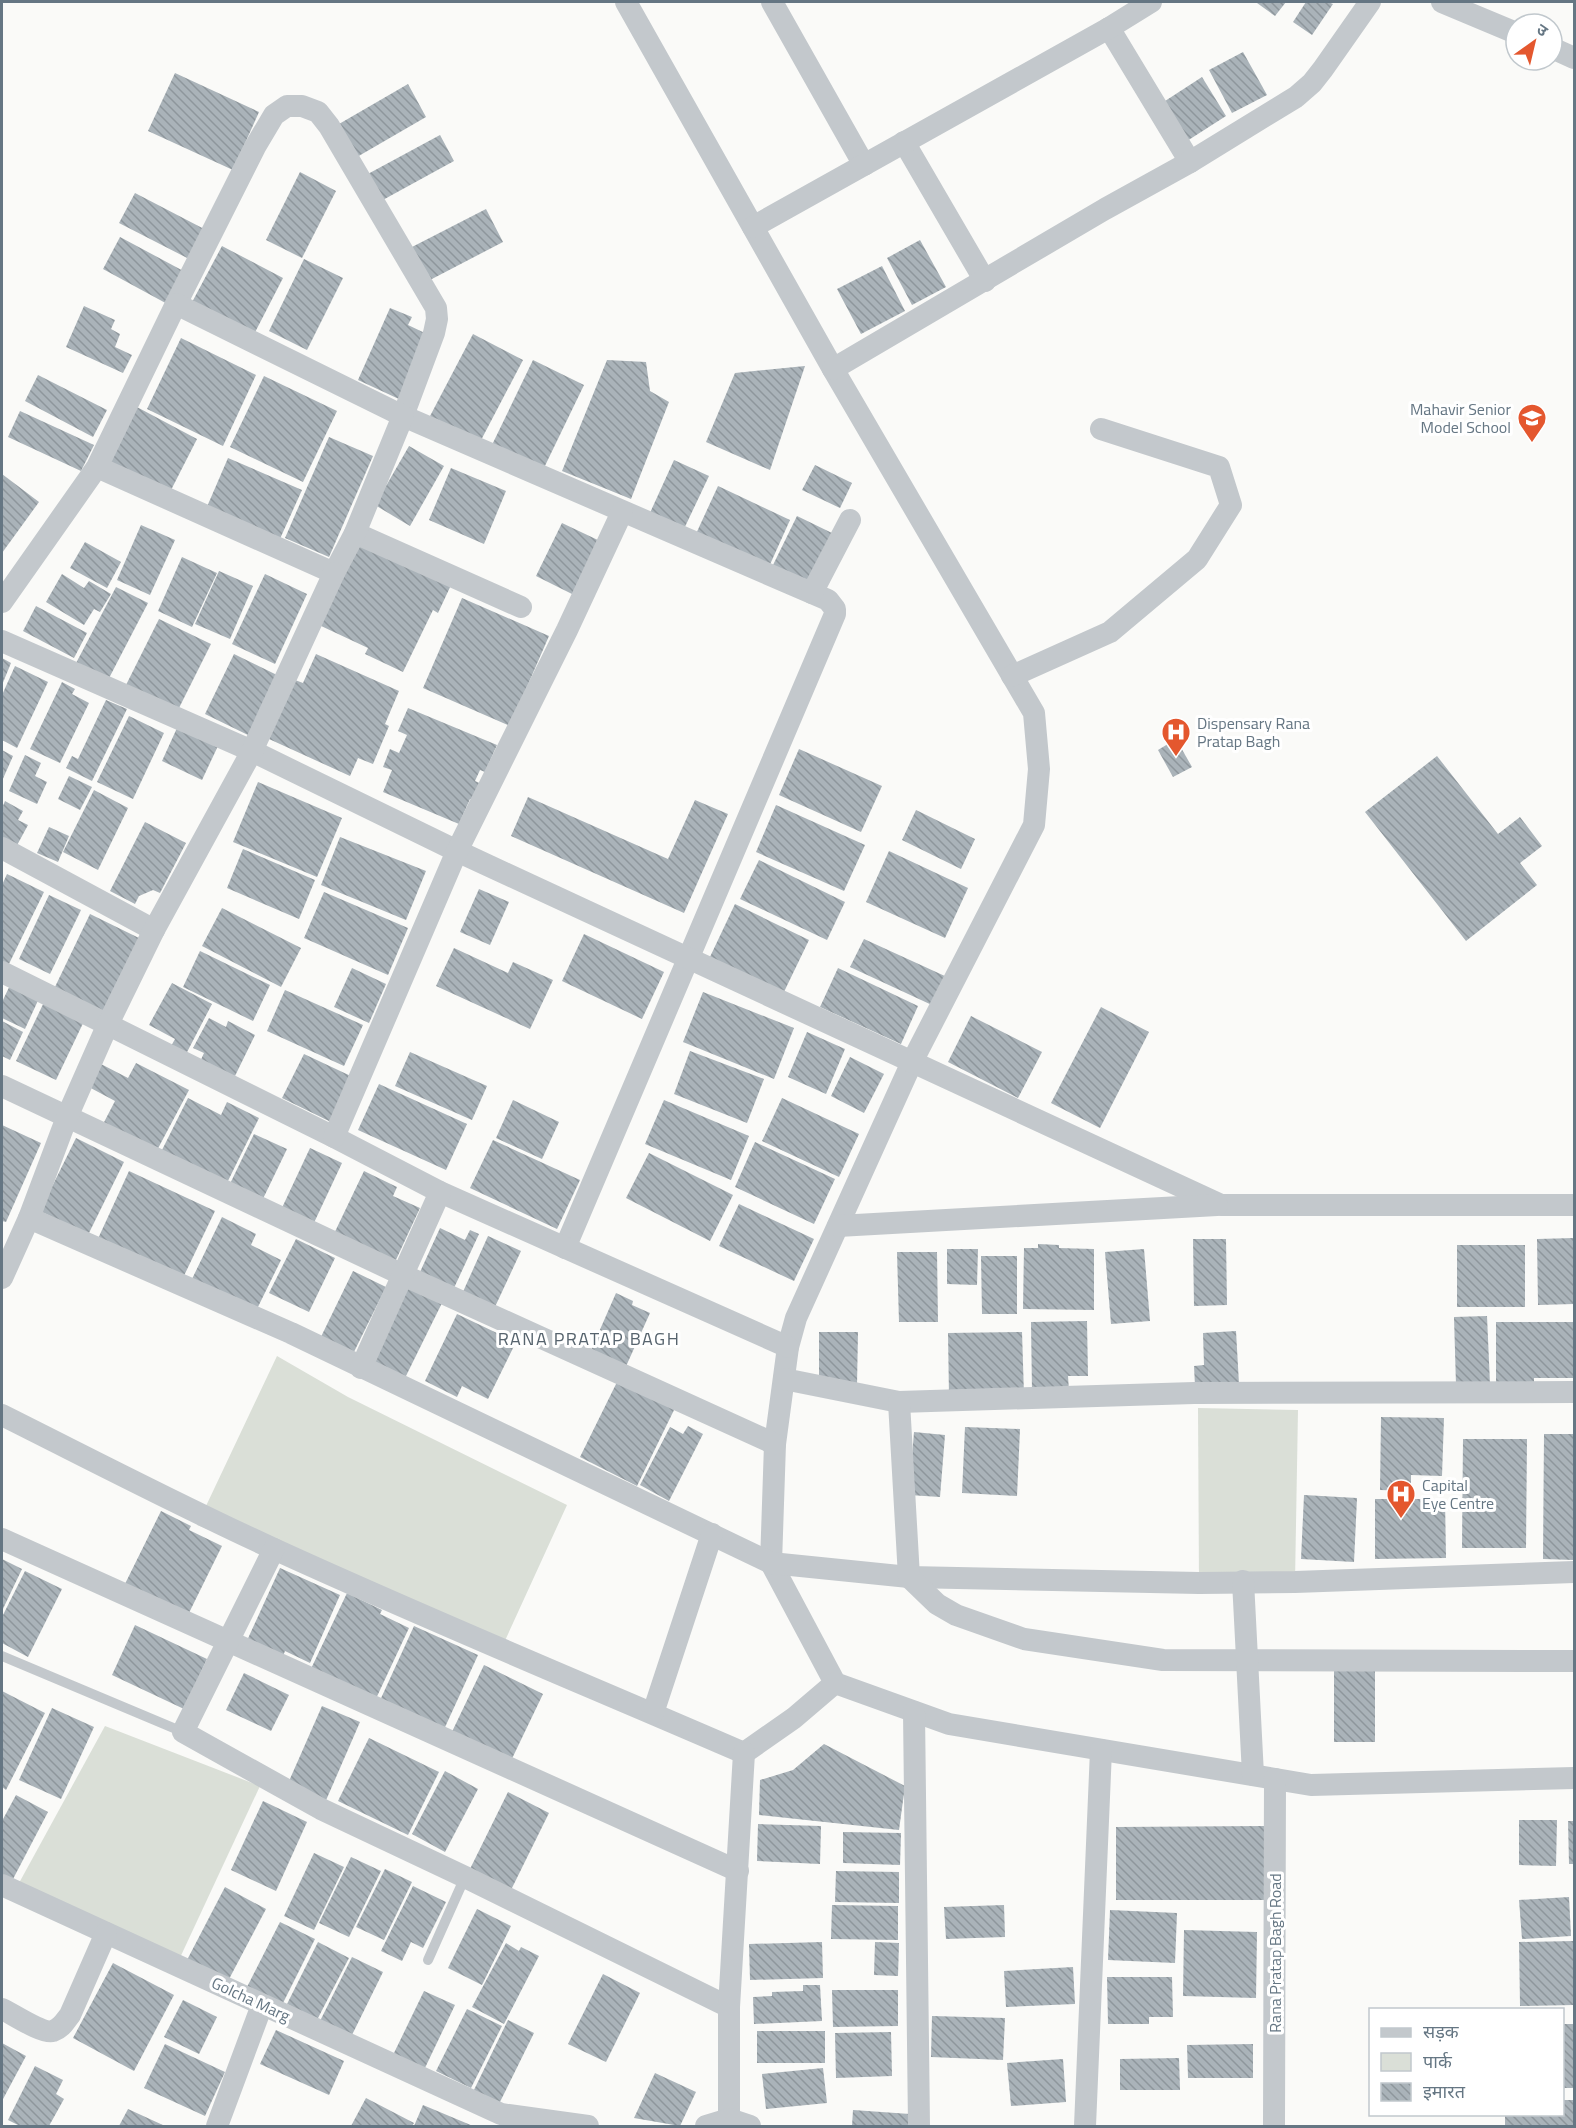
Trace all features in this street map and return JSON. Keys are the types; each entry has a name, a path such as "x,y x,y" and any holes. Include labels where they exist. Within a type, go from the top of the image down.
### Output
{"street":[{"path":"626,2 833,369 1034,713 1039,768 1034,825 912,1062 796,1318 788,1347 775,1444 771,1563 835,1683 948,1724 1311,1785 1575,1778"},
{"path":"771,2 864,165"},
{"path":"833,369 1095,215 1190,162 1296,97 1312,83 1370,2"},
{"path":"1442,2 1504,28"},
{"path":"753,226 1109,28 1137,5"},
{"path":"1109,28 1190,162"},
{"path":"2,602 97,467 176,304 255,147 274,115 287,106 302,106 318,112 329,126 436,308 437,320 434,333 404,416 355,533 334,573 252,751 154,930 108,1024 67,1117 29,1218 2,1278"},
{"path":"904,142 985,280"},
{"path":"176,304 404,416 812,593 832,604 835,614 565,1248"},
{"path":"1012,676 1110,632 1197,559 1231,505 1219,467 1101,429"},
{"path":"97,467 334,573"},
{"path":"334,1137 457,852 567,630 622,512"},
{"path":"812,593 850,520"},
{"path":"355,533 521,607"},
{"path":"2,641 252,751 457,852 1221,1205"},
{"path":"2,848 154,930"},
{"path":"2,972 440,1192 788,1347"},
{"path":"2,1086 403,1275 775,1444"},
{"path":"361,1368 440,1192"},
{"path":"838,1226 1221,1205 1575,1205"},
{"path":"29,1218 291,1333 771,1563 909,1577 1199,1583 1306,1582 1575,1572"},
{"path":"784,1379 899,1402 1194,1393 1575,1392"},
{"path":"899,1402 909,1577 937,1604 956,1615 1024,1639 1163,1660 1575,1661"},
{"path":"2,1415 274,1549 500,1650 744,1752"},
{"path":"653,1713 712,1534"},
{"path":"2,1539 228,1643 738,1871"},
{"path":"274,1549 183,1732 321,1809 729,2007"},
{"name":"Rana Pratap Bagh Road","path":"1243,1581 1247,1660 1264,1777 1274,2127"},
{"path":"744,1752 794,1718 835,1683"},
{"path":"914,1712 919,2127"},
{"path":"1084,2127 1101,1750"},
{"path":"705,2127 740,2123 729,2007 744,1752"},
{"name":"Golcha Marg","path":"2,1885 262,2005 498,2120 588,2127"},
{"path":"2,2009 46,2031 62,2026 70,2014 106,1933"},
{"path":"217,2127 262,2005"}],"lane":[{"path":"2,1656 183,1732"},
{"path":"428,1960 465,1877"}],"green space":[{"path":"277,1356 348,1397 567,1505 498,1656 273,1555 197,1525"},
{"path":"1198,1408 1298,1410 1295,1582 1199,1583"},
{"path":"105,1726 260,1786 178,1962 13,1894"}],"building":[{"path":"1258,2 1286,2 1275,16"},
{"path":"1306,2 1333,4 1312,35 1293,22"},
{"path":"1243,52 1267,95 1232,113 1209,70"},
{"path":"175,73 259,112 233,170 148,131"},
{"path":"1202,77 1226,116 1187,141 1162,103"},
{"path":"408,84 426,117 357,157 339,124"},
{"path":"440,135 454,161 381,201 366,175"},
{"path":"300,172 336,191 302,258 266,240"},
{"path":"135,193 208,231 193,261 119,223"},
{"path":"486,209 503,242 430,280 412,247"},
{"path":"120,237 189,274 171,306 103,269"},
{"path":"920,240 946,287 912,305 887,258"},
{"path":"222,246 283,278 252,338 190,306"},
{"path":"304,259 343,278 307,350 269,331"},
{"path":"882,266 905,311 861,334 837,289"},
{"path":"84,306 115,320 111,329 120,334 115,347 132,355 123,373 66,347"},
{"path":"390,308 412,317 408,325 429,335 401,400 358,380"},
{"path":"473,334 523,360 479,444 429,418"},
{"path":"181,338 256,375 223,446 147,409"},
{"path":"533,360 584,385 542,472 491,447"},
{"path":"607,360 646,362 650,391 669,402 631,499 562,471"},
{"path":"805,366 770,470 706,442 735,373"},
{"path":"38,375 107,410 93,437 25,401"},
{"path":"264,376 337,411 303,482 230,447"},
{"path":"135,406 197,439 169,494 107,461"},
{"path":"20,411 94,445 81,471 8,437"},
{"path":"329,437 373,456 329,557 285,538"},
{"path":"409,446 444,466 410,526 375,505"},
{"path":"228,458 302,490 279,541 206,509"},
{"path":"674,460 709,476 683,531 649,515"},
{"path":"815,465 852,483 840,508 802,490"},
{"path":"451,468 506,491 484,544 429,520"},
{"path":"2,474 39,502 2,553"},
{"path":"718,486 790,520 768,569 695,536"},
{"path":"797,516 832,533 807,585 772,567"},
{"path":"562,523 602,542 576,596 536,576"},
{"path":"141,525 175,540 150,595 117,580"},
{"path":"362,540 452,583 438,613 433,610 403,672 365,654 368,648 319,625"},
{"path":"85,542 121,562 107,588 70,568"},
{"path":"182,557 217,573 192,627 158,611"},
{"path":"219,571 253,586 230,639 195,624"},
{"path":"62,574 84,588 89,581 111,594 100,612 94,609 84,625 46,602"},
{"path":"265,574 307,594 275,664 232,644"},
{"path":"116,587 148,603 107,682 75,665"},
{"path":"462,598 549,636 510,726 423,688"},
{"path":"36,606 87,633 74,658 23,631"},
{"path":"159,619 211,644 176,714 124,689"},
{"path":"234,654 279,676 250,736 205,714"},
{"path":"316,654 399,691 385,724 389,726 373,764 358,758 350,776 269,739 295,680 303,683"},
{"path":"2,658 11,663 2,685"},
{"path":"15,666 48,682 17,748 2,740 2,695"},
{"path":"62,682 75,689 72,694 89,703 60,763 30,749"},
{"path":"106,700 127,709 92,781 66,768 72,756 78,759"},
{"path":"408,708 497,745 485,772 480,770 475,781 486,786 479,802 470,799 459,824 383,792 392,770 383,767 390,749 399,753 407,735 398,731"},
{"path":"129,716 164,733 133,799 97,782"},
{"path":"177,728 218,746 202,780 162,761"},
{"path":"1176,739 1192,767 1173,777 1158,750"},
{"path":"799,749 882,786 861,832 779,795"},
{"path":"2,750 13,756 2,781"},
{"path":"25,755 41,763 35,776 47,782 37,804 9,791"},
{"path":"1437,756 1498,834 1520,817 1542,846 1520,863 1537,885 1466,941 1365,812"},
{"path":"69,776 92,787 80,810 58,799"},
{"path":"258,782 342,818 317,877 233,842"},
{"path":"94,790 128,808 98,870 63,852"},
{"path":"528,797 668,859 695,800 728,814 684,913 511,836"},
{"path":"5,801 23,811 18,820 28,825 15,849 2,842 2,808"},
{"path":"776,805 865,845 844,891 756,852"},
{"path":"916,810 975,839 961,869 902,840"},
{"path":"145,822 186,843 160,893 153,890 139,896 135,904 110,891"},
{"path":"49,827 69,836 58,862 37,853"},
{"path":"340,837 426,871 406,920 321,885"},
{"path":"243,849 315,880 299,919 227,888"},
{"path":"889,851 968,888 945,938 866,902"},
{"path":"759,860 845,902 827,940 740,899"},
{"path":"7,874 44,892 7,968 2,965 2,885"},
{"path":"479,889 509,902 490,945 460,932"},
{"path":"324,892 408,928 388,975 304,938"},
{"path":"49,895 81,910 50,974 19,959"},
{"path":"735,904 809,940 783,994 709,959"},
{"path":"222,908 301,948 281,987 202,946"},
{"path":"90,914 139,938 103,1013 54,989"},
{"path":"584,934 664,972 642,1019 562,981"},
{"path":"864,939 947,977 934,1006 850,967"},
{"path":"454,948 508,973 513,962 553,980 530,1029 436,986"},
{"path":"200,951 270,985 253,1021 183,987"},
{"path":"352,968 386,984 369,1023 334,1007"},
{"path":"838,968 918,1006 901,1044 820,1007"},
{"path":"12,981 41,994 25,1029 2,1018 2,999"},
{"path":"172,983 212,1004 185,1056 170,1048 175,1039 149,1025"},
{"path":"285,990 363,1025 344,1066 267,1031"},
{"path":"703,992 794,1028 774,1079 683,1042"},
{"path":"46,998 86,1017 56,1080 16,1061"},
{"path":"1101,1007 1149,1032 1100,1128 1051,1103"},
{"path":"971,1016 1042,1052 1018,1098 948,1062"},
{"path":"209,1018 226,1027 228,1021 255,1035 235,1076 199,1064 204,1053 193,1048"},
{"path":"2,1021 23,1032 10,1060 2,1056"},
{"path":"807,1032 845,1049 826,1094 788,1077"},
{"path":"690,1051 764,1079 747,1123 674,1094"},
{"path":"410,1052 487,1086 472,1120 395,1086"},
{"path":"304,1054 355,1078 333,1123 282,1098"},
{"path":"850,1057 884,1074 864,1113 831,1096"},
{"path":"99,1063 128,1078 136,1063 189,1090 154,1156 101,1128 115,1101 87,1086"},
{"path":"379,1084 467,1124 446,1170 358,1130"},
{"path":"188,1098 221,1115 227,1102 259,1118 224,1189 159,1156"},
{"path":"782,1098 859,1134 839,1177 762,1141"},
{"path":"513,1100 559,1122 542,1159 496,1138"},
{"path":"664,1100 749,1136 731,1180 645,1144"},
{"path":"2,1125 41,1143 6,1222 2,1221"},
{"path":"254,1134 287,1149 260,1205 227,1190"},
{"path":"76,1138 124,1162 88,1235 40,1211"},
{"path":"493,1140 580,1180 557,1229 470,1188"},
{"path":"755,1142 835,1179 814,1224 735,1187"},
{"path":"310,1148 342,1163 312,1227 280,1212"},
{"path":"649,1153 733,1195 710,1241 626,1198"},
{"path":"129,1171 215,1211 181,1282 96,1243"},
{"path":"364,1171 397,1187 393,1196 420,1208 395,1262 331,1240"},
{"path":"739,1204 814,1239 794,1281 719,1246"},
{"path":"222,1217 256,1234 251,1245 281,1260 256,1311 192,1279"},
{"path":"440,1228 465,1240 470,1230 479,1234 454,1288 420,1272"},
{"path":"488,1236 521,1251 494,1309 462,1294"},
{"path":"1574,1238 1574,1304 1538,1305 1537,1239"},
{"path":"296,1239 335,1258 309,1312 269,1293"},
{"path":"1193,1239 1226,1239 1227,1305 1194,1306"},
{"path":"1038,1244 1059,1245 1059,1248 1094,1249 1094,1310 1023,1309 1024,1248 1038,1248"},
{"path":"1457,1245 1525,1245 1525,1307 1457,1307"},
{"path":"947,1249 978,1249 977,1285 947,1284"},
{"path":"1144,1249 1150,1321 1111,1324 1105,1252"},
{"path":"897,1252 937,1252 938,1322 899,1322"},
{"path":"981,1256 1017,1256 1017,1314 982,1314"},
{"path":"353,1271 386,1287 350,1360 317,1345"},
{"path":"411,1282 444,1299 405,1378 372,1361"},
{"path":"616,1293 633,1301 632,1305 650,1313 623,1373 588,1357"},
{"path":"457,1314 516,1342 488,1399 462,1386 457,1397 425,1381"},
{"path":"1487,1316 1490,1384 1456,1385 1454,1317"},
{"path":"1087,1321 1088,1376 1068,1376 1069,1391 1032,1392 1031,1322"},
{"path":"1496,1322 1574,1322 1574,1378 1534,1378 1534,1389 1496,1389"},
{"path":"1236,1331 1239,1384 1195,1386 1194,1366 1204,1365 1203,1333"},
{"path":"819,1332 858,1332 857,1385 819,1385"},
{"path":"1022,1332 1024,1396 949,1397 948,1333"},
{"path":"618,1380 675,1408 637,1486 580,1457"},
{"path":"1381,1417 1444,1418 1442,1476 1411,1475 1411,1491 1380,1490"},
{"path":"688,1426 703,1434 669,1501 640,1485 670,1427 683,1434"},
{"path":"965,1427 1020,1429 1017,1496 962,1493"},
{"path":"914,1432 945,1435 940,1497 909,1495"},
{"path":"1544,1434 1574,1434 1574,1560 1543,1559"},
{"path":"1463,1439 1527,1439 1526,1548 1462,1548"},
{"path":"1304,1495 1357,1498 1354,1562 1301,1559"},
{"path":"1375,1499 1445,1499 1446,1558 1375,1559"},
{"path":"161,1511 191,1526 189,1530 222,1546 186,1619 122,1590"},
{"path":"2,1559 22,1569 2,1611"},
{"path":"280,1568 340,1595 310,1663 285,1651 281,1661 245,1645"},
{"path":"25,1571 62,1589 28,1657 2,1643 2,1617"},
{"path":"347,1593 382,1610 380,1614 409,1628 373,1705 308,1675"},
{"path":"135,1625 207,1659 184,1709 112,1675"},
{"path":"414,1626 478,1655 441,1736 377,1707"},
{"path":"484,1665 543,1694 508,1767 449,1738"},
{"path":"1334,1671 1375,1671 1375,1742 1334,1742"},
{"path":"244,1673 289,1695 271,1731 226,1710"},
{"path":"2,1691 45,1713 6,1790 2,1787"},
{"path":"322,1706 360,1722 324,1805 286,1788"},
{"path":"52,1708 94,1727 61,1799 19,1780"},
{"path":"369,1738 439,1772 408,1835 338,1801"},
{"path":"824,1744 905,1786 899,1830 759,1815 760,1780 793,1770"},
{"path":"445,1771 478,1789 445,1852 412,1834"},
{"path":"508,1792 549,1813 510,1892 469,1871"},
{"path":"16,1795 48,1812 12,1881 2,1875 2,1821"},
{"path":"263,1801 307,1822 276,1891 231,1870"},
{"path":"1519,1820 1557,1820 1556,1866 1519,1865"},
{"path":"1568,1821 1574,1821 1574,1864 1569,1864"},
{"path":"758,1824 821,1826 820,1864 757,1861"},
{"path":"1264,1826 1265,1900 1116,1900 1116,1827"},
{"path":"843,1832 901,1833 900,1865 843,1863"},
{"path":"314,1853 344,1867 314,1930 284,1916"},
{"path":"351,1857 381,1871 349,1937 319,1923"},
{"path":"385,1869 412,1882 384,1940 356,1927"},
{"path":"836,1871 899,1872 899,1903 835,1902"},
{"path":"413,1886 446,1902 423,1948 411,1942 402,1961 381,1951"},
{"path":"225,1887 266,1909 228,1981 187,1960"},
{"path":"1569,1897 1571,1936 1522,1939 1519,1900"},
{"path":"832,1905 898,1906 898,1940 831,1939"},
{"path":"1004,1905 1005,1937 946,1939 944,1907"},
{"path":"477,1909 511,1926 482,1985 448,1968"},
{"path":"1110,1910 1177,1913 1175,1963 1108,1960"},
{"path":"280,1922 315,1939 282,2005 247,1987"},
{"path":"1184,1930 1257,1932 1256,1998 1183,1996"},
{"path":"1574,1941 1574,2005 1520,2006 1519,1942"},
{"path":"318,1942 349,1958 317,2020 287,2004"},
{"path":"822,1942 823,1978 750,1980 749,1944"},
{"path":"875,1942 899,1943 898,1976 874,1975"},
{"path":"506,1943 519,1951 521,1947 539,1956 504,2024 472,2007"},
{"path":"352,1957 383,1972 351,2037 320,2021"},
{"path":"113,1963 174,1995 134,2071 73,2038"},
{"path":"1073,1967 1075,2004 1006,2007 1004,1971"},
{"path":"603,1974 640,1993 606,2062 568,2044"},
{"path":"1107,1977 1172,1977 1173,2017 1149,2017 1149,2024 1108,2024"},
{"path":"803,1985 820,1985 822,2021 754,2024 753,1997 772,1996 772,1992 803,1991"},
{"path":"832,1990 898,1990 898,2026 833,2027"},
{"path":"424,1991 455,2005 424,2070 393,2055"},
{"path":"183,2000 217,2017 199,2054 164,2037"},
{"path":"467,2009 502,2026 471,2088 436,2071"},
{"path":"932,2016 1005,2018 1003,2060 931,2057"},
{"path":"508,2020 534,2033 497,2108 471,2096"},
{"path":"1564,2024 1574,2024 1574,2088 1564,2088"},
{"path":"276,2030 344,2061 329,2095 260,2064"},
{"path":"757,2031 825,2031 825,2063 757,2063"},
{"path":"891,2032 892,2076 836,2078 835,2033"},
{"path":"2,2043 26,2056 2,2101"},
{"path":"165,2044 225,2072 205,2116 144,2088"},
{"path":"1253,2044 1253,2078 1188,2078 1187,2045"},
{"path":"1179,2058 1180,2090 1120,2090 1120,2059"},
{"path":"1063,2059 1066,2102 1011,2106 1007,2063"},
{"path":"35,2066 63,2080 56,2094 64,2099 49,2126 20,2126 8,2120"},
{"path":"823,2068 827,2103 766,2109 762,2074"},
{"path":"655,2073 696,2092 680,2126 634,2118"},
{"path":"366,2098 414,2123 412,2126 351,2126"},
{"path":"1564,2100 1574,2100 1574,2126 1505,2126 1505,2116 1564,2116"},
{"path":"423,2105 473,2126 414,2126"},
{"path":"128,2109 165,2126 119,2126"},
{"path":"853,2110 910,2114 909,2126 852,2126"}],"place":[{"name":"Mahavir Senior Model School","path":"1532,444"},
{"name":"Dispensary Rana Pratap Bagh","path":"1176,758"},
{"name":"Capital Eye Centre","path":"1401,1520"}],"district":[{"name":"RANA PRATAP BAGH","path":"589,1338"}]}
